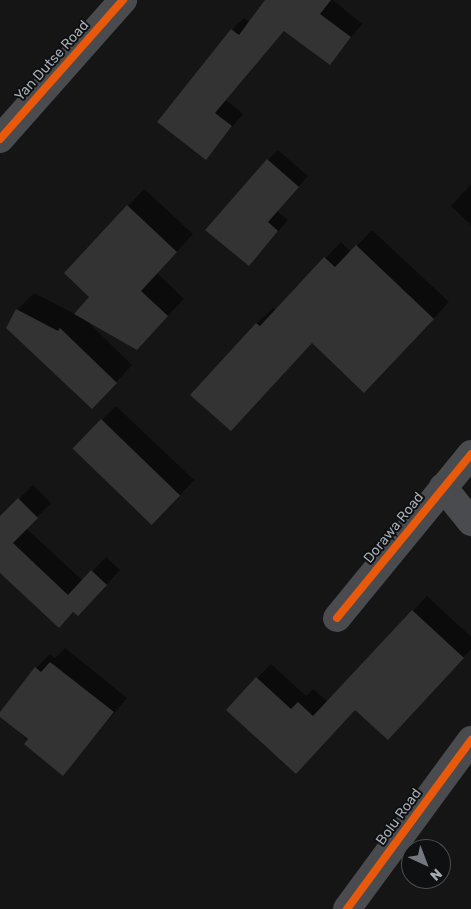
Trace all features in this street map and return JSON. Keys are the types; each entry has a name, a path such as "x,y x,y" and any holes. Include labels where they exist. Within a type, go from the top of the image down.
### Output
{"street":[{"name":"Yan Dutse Road","path":"0,139 123,0"},
{"name":"Dorawa Road","path":"337,618 471,454"},
{"path":"443,486 471,522"},
{"name":"Bolu Road","path":"347,909 471,740"}],"building":[{"path":"265,0 331,0 320,14 351,37 330,65 284,31 215,113 232,126 206,160 157,122 231,29 239,35"},
{"path":"267,159 299,187 268,222 278,231 249,266 205,230"},
{"path":"127,205 177,252 141,291 168,316 137,350 74,314 89,297 64,273"},
{"path":"356,245 434,319 364,393 312,343 231,431 190,395 256,323 260,326 324,257 335,267"},
{"path":"16,309 58,331 60,328 117,383 92,409 6,328"},
{"path":"101,419 180,495 152,525 73,448"},
{"path":"18,498 38,518 13,543 68,595 91,570 107,585 78,616 73,612 59,628 0,573 0,516"},
{"path":"412,610 464,658 388,740 355,710 296,774 226,710 256,677 291,709 298,702 313,716"},
{"path":"50,662 114,712 63,776 24,744 28,739 0,717 0,712 35,667 41,672"}],"cycle path":[{"path":"0,139 123,0"},
{"path":"337,618 471,454"},
{"path":"347,909 471,740"}]}
